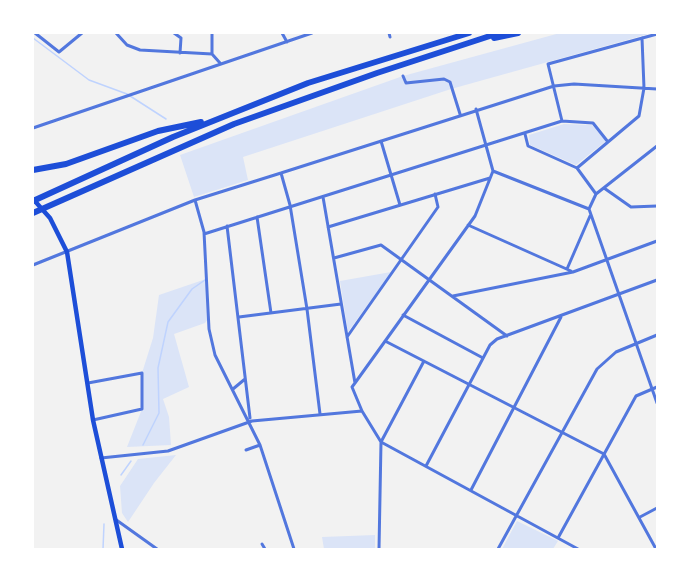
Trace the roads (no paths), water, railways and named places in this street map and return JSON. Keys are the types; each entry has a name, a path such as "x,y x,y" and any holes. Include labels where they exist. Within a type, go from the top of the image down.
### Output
{"highway":[{"path":"33,200 220,118 308,83 469,33"},
{"path":"33,213 234,124 499,33"},
{"path":"473,43 518,33"},
{"path":"33,170 66,164 158,131 220,118"},
{"path":"33,219 53,204"}],"main road":[{"path":"33,200 50,218 67,252 93,420 122,549"}],"street":[{"path":"34,33 59,52 82,33"},
{"path":"116,33 127,45 140,50 212,54"},
{"path":"174,33 181,38 180,53"},
{"path":"212,33 212,54 220,63"},
{"path":"282,33 287,42"},
{"path":"33,128 312,33"},
{"path":"562,121 548,64 657,34"},
{"path":"577,168 639,116 644,88 642,38"},
{"path":"403,76 406,83 444,79 450,82 460,114"},
{"path":"33,266 195,200 554,86 574,84 657,88"},
{"path":"477,109 493,171 490,178 468,225 352,387 362,411 381,442 578,549"},
{"path":"204,234 525,135 562,121 592,123 608,142"},
{"path":"525,135 528,146 577,168 596,194"},
{"path":"381,141 400,205"},
{"path":"657,146 596,194 589,209 657,403"},
{"path":"493,171 589,209"},
{"path":"281,173 290,206 307,309 320,414"},
{"path":"328,227 490,178"},
{"path":"604,188 631,207 657,206"},
{"path":"347,337 438,207 435,194"},
{"path":"323,197 355,383"},
{"path":"195,200 204,234 209,328 215,355 260,445 294,549"},
{"path":"567,269 590,214"},
{"path":"257,217 271,313"},
{"path":"468,225 573,272"},
{"path":"227,226 250,422"},
{"path":"453,296 573,272 657,241"},
{"path":"334,258 381,245 507,336"},
{"path":"426,466 490,345 507,336 657,280"},
{"path":"239,317 341,303"},
{"path":"403,315 483,358"},
{"path":"471,490 562,316"},
{"path":"498,549 597,369 616,352 657,335"},
{"path":"385,341 604,454 656,549"},
{"path":"379,549 381,442 424,361"},
{"path":"87,384 142,373 142,410 93,420"},
{"path":"233,389 245,379"},
{"path":"558,538 636,396 657,387"},
{"path":"101,458 168,451 250,422 362,411"},
{"path":"246,450 260,445"},
{"path":"639,517 657,508"},
{"path":"114,518 157,549"},
{"path":"262,543 264,549"}],"waterway":[{"path":"33,38 89,80 127,94 166,119"},
{"path":"143,445 159,413 158,368 168,322 192,289 205,280"},
{"path":"121,475 131,461"},
{"path":"103,549 104,524"}]}
